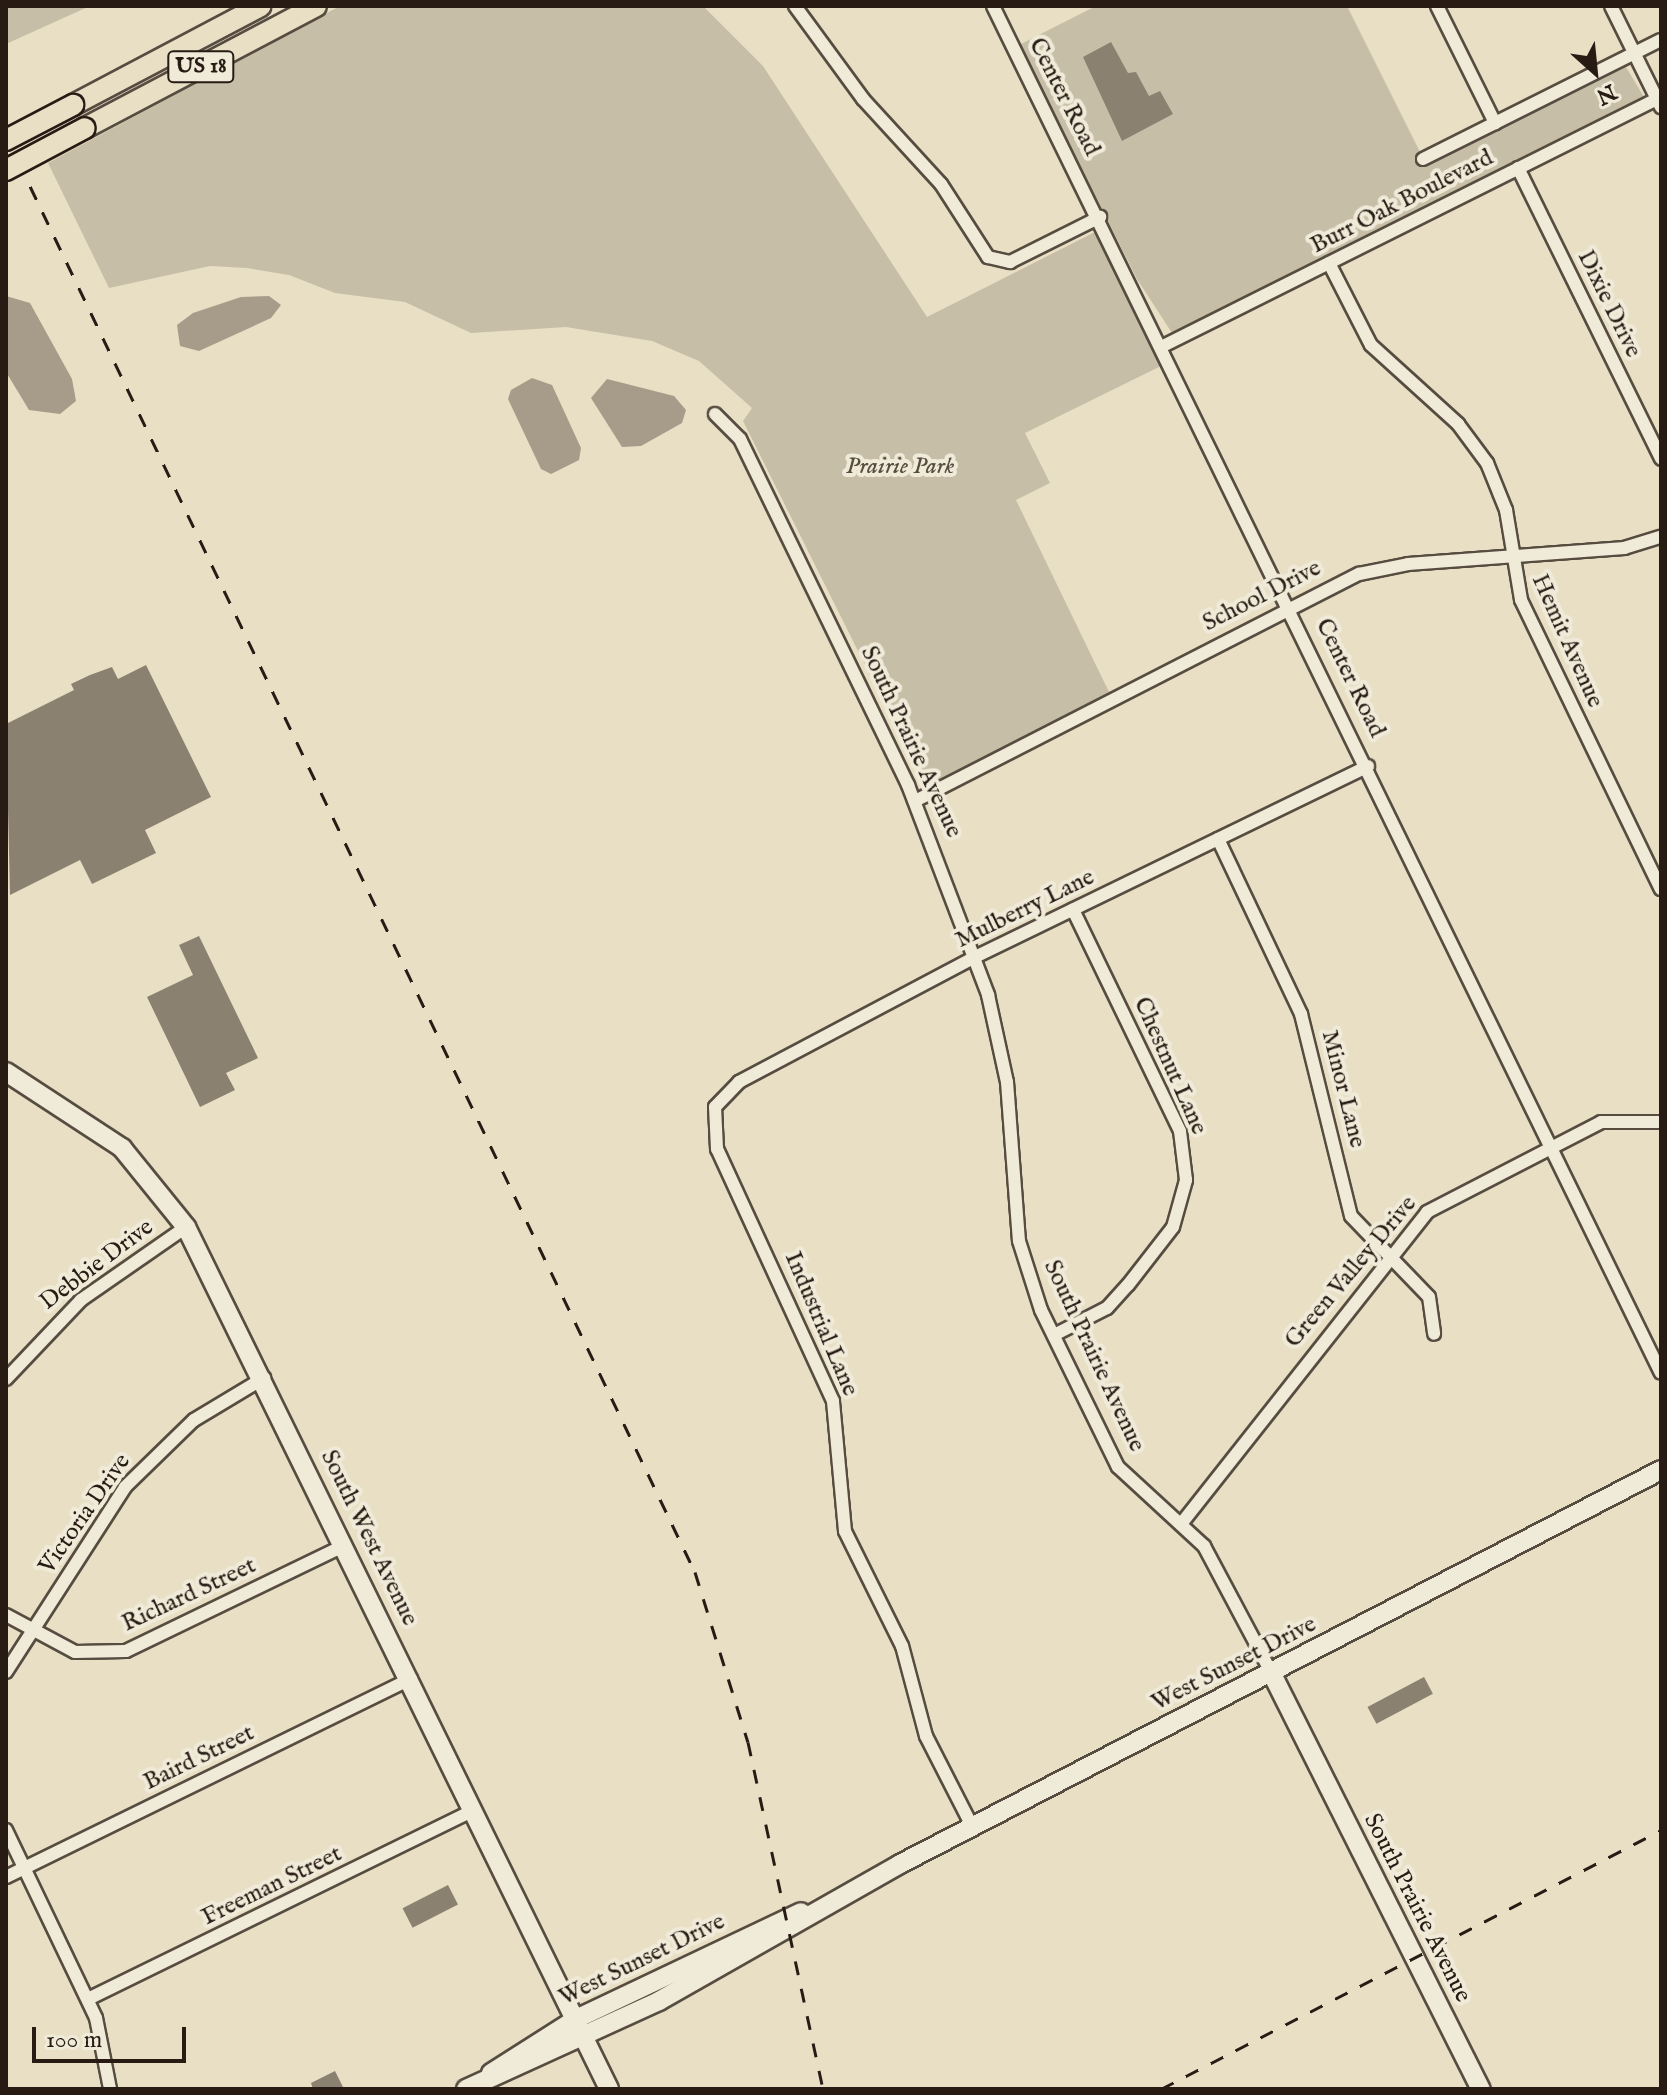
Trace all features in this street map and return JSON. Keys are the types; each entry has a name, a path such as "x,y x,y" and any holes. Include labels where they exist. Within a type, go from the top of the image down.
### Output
{"main road":[{"name":"US 18","path":"6,140 261,6"},
{"name":"US 18","path":"6,170 316,6"},
{"name":"South West Avenue","path":"6,1072 122,1148 186,1227 264,1378 609,2089"},
{"name":"West Sunset Drive","path":"466,2089 586,2039 972,1826 1661,1470"},
{"name":"South Prairie Avenue","path":"1271,1672 1481,2089"},
{"name":"West Sunset Drive","path":"486,2079 576,2019 735,1940 830,1902"}],"street":[{"path":"795,6 863,99 941,184 988,257 1010,262 1100,217"},
{"name":"Center Road","path":"993,6 1290,605 1661,1373"},
{"path":"1437,6 1495,123"},
{"path":"1611,6 1660,101"},
{"name":"Burr Oak Boulevard","path":"1423,159 1661,40"},
{"name":"Burr Oak Boulevard","path":"1163,346 1518,168 1660,101"},
{"name":"Dixie Drive","path":"1518,168 1661,459"},
{"name":"Hemit Avenue","path":"1329,263 1384,362 1458,424 1487,463 1506,510 1511,556 1521,600 1661,889"},
{"name":"South Prairie Avenue","path":"715,414 740,439 915,801 975,957 1003,1052 1019,1241 1054,1335 1118,1467 1181,1524 1226,1578 1271,1672"},
{"name":"School Drive","path":"915,801 1290,605 1380,569 1624,548 1661,537"},
{"name":"Mulberry Lane","path":"714,1110 739,1082 975,957 1368,766"},
{"name":"Minor Lane","path":"1218,839 1301,1014 1351,1216 1429,1297 1434,1334"},
{"name":"Chestnut Lane","path":"1054,1335 1107,1308 1128,1285 1173,1227 1186,1180 1180,1131 1073,910"},
{"name":"Industrial Lane","path":"714,1110 717,1149 833,1401 845,1531 902,1646 926,1736 972,1826"},
{"name":"Green Valley Drive","path":"1181,1524 1387,1256 1439,1203 1552,1145 1616,1119 1661,1122"},
{"name":"Debbie Drive","path":"6,1379 81,1300 186,1227"},
{"name":"Victoria Drive","path":"6,1672 125,1487 161,1447 214,1406 264,1378"},
{"name":"Richard Street","path":"6,1615 75,1652 126,1651 345,1545"},
{"name":"Baird Street","path":"6,1877 411,1679"},
{"name":"Freeman Street","path":"88,1999 474,1810"},
{"path":"6,1830 88,1999 105,2042 110,2089"}],"green space":[{"path":"6,6 90,6 6,44"},
{"name":"Prairie Park","path":"340,6 703,6 763,66 927,317 1095,232 1163,365 1025,433 1050,483 1016,500 1109,692 926,787 743,421 752,408 699,361 652,341 566,327 471,333 405,302 335,293 289,275 247,268 210,266 109,288 48,163"},
{"path":"1096,6 1347,6 1427,166 1626,67 1644,97 1172,333 1137,279 1019,45"}],"shaded area":[{"path":"6,296 30,303 72,379 76,401 60,414 29,410 6,372"},
{"path":"269,296 281,305 271,318 199,351 180,346 177,325 193,313 241,297"},
{"path":"532,378 552,385 581,448 579,460 551,474 541,469 508,399 511,390"},
{"path":"607,379 674,396 686,410 682,423 641,446 622,447 591,398"}],"building":[{"path":"1111,42 1128,73 1136,72 1149,96 1160,91 1173,114 1122,141 1083,57"},
{"path":"146,665 211,797 145,830 156,853 92,884 80,860 10,895 6,724 74,690 71,684 90,675 112,667 118,679"},
{"path":"199,936 258,1058 226,1073 235,1090 200,1107 147,997 193,975 179,945"},
{"path":"1424,1677 1433,1694 1376,1724 1367,1707"},
{"path":"448,1885 458,1905 413,1928 403,1908"},
{"path":"335,2071 344,2089 313,2089 311,2083"}],"railway":[{"path":"6,136 695,1572 748,1742 823,2089"},
{"path":"1161,2089 1661,1830"}]}
